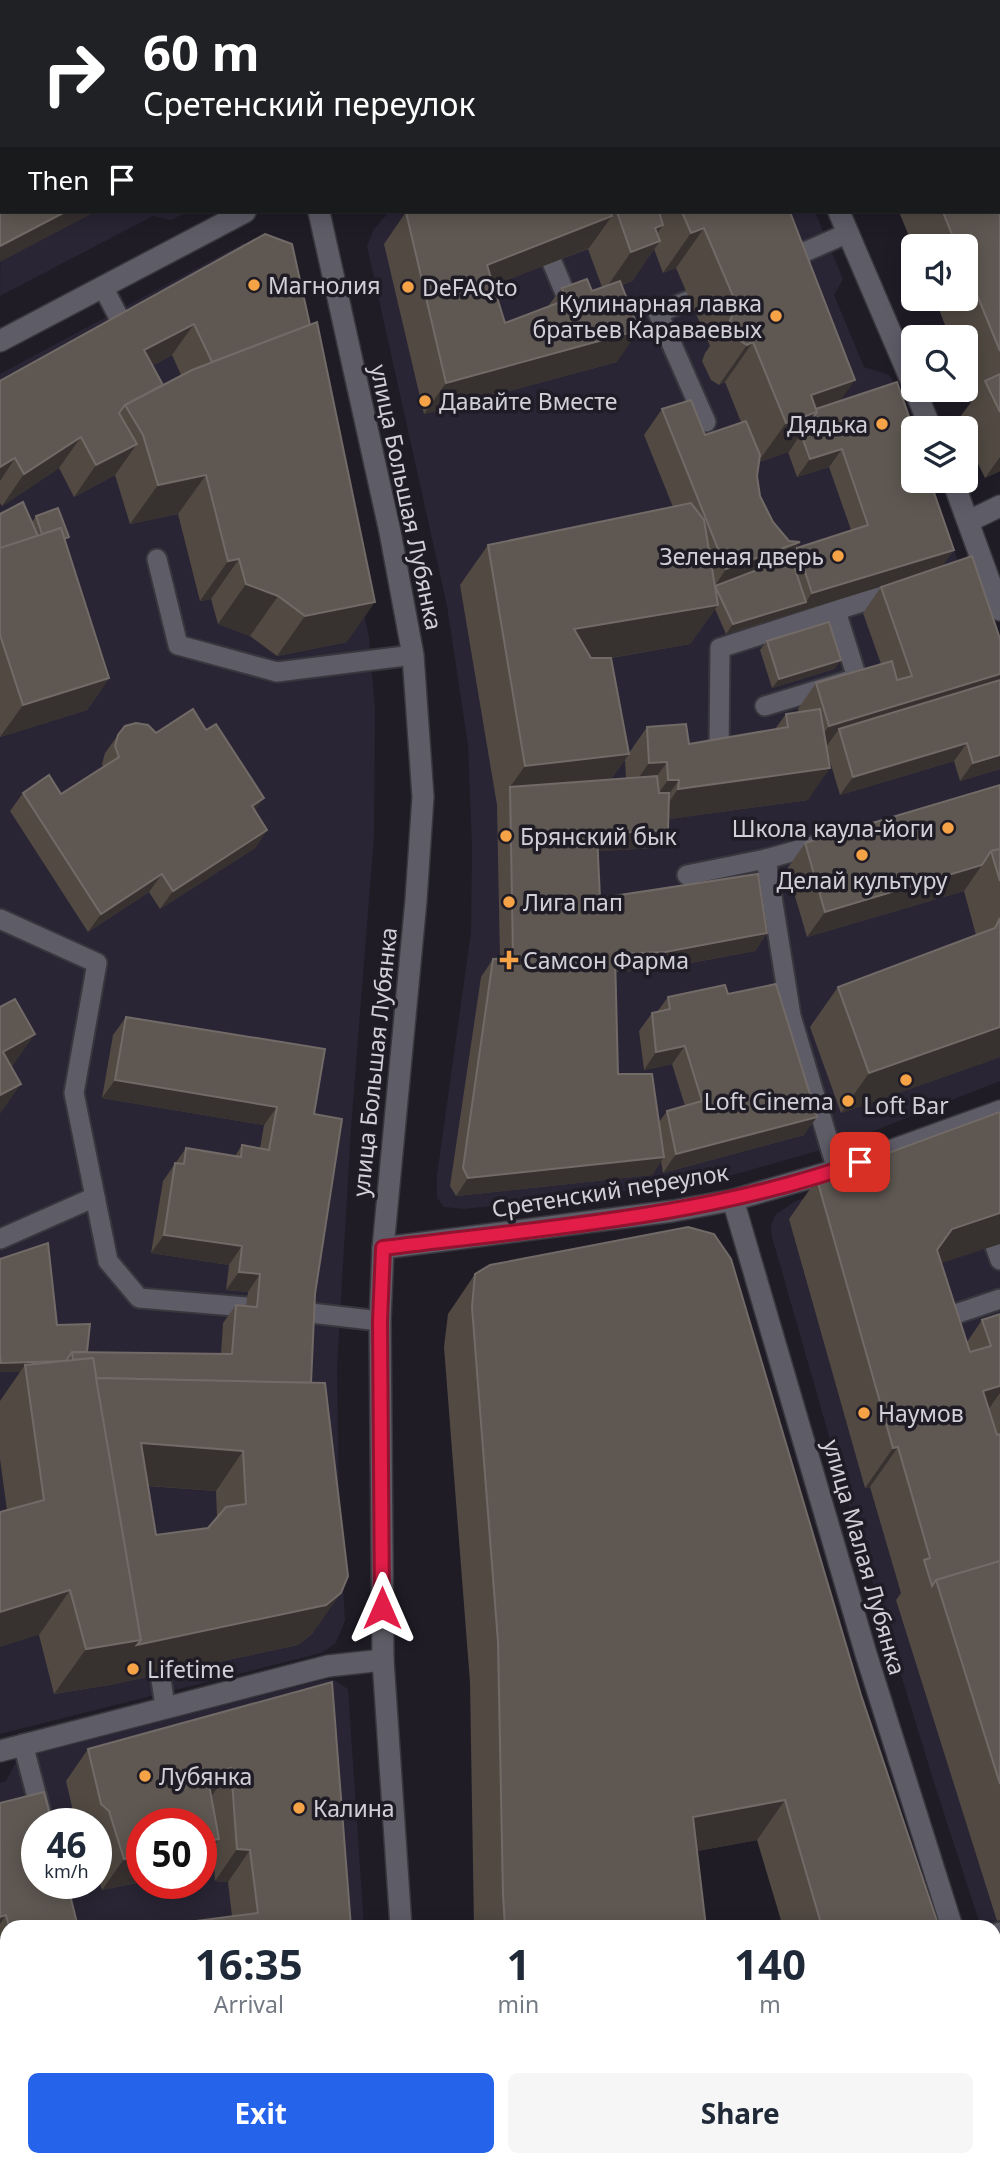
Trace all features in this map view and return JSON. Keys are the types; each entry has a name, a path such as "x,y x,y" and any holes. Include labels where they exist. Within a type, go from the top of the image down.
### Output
{"street":[{"path":"0,341 241,214"},
{"name":"улица Большая Лубянка","path":"318,214 390,532 413,654 423,797 416,900 383,1248 380,1321 383,1660 401,1920"},
{"path":"840,214 901,358"},
{"path":"958,493 969,521 974,565 1000,610"},
{"path":"969,521 1000,506"},
{"name":"Сретенский переулок","path":"383,1248 673,1211 733,1200 955,1138 1000,1111"},
{"name":"улица Малая Лубянка","path":"733,1200 866,1654 950,1920"},
{"path":"0,1751 165,1706 328,1666 383,1660"}],"lane":[{"path":"769,268 848,233"},
{"path":"552,262 565,293"},
{"path":"103,287 126,331"},
{"path":"690,300 658,313 706,422"},
{"path":"157,559 178,645 277,672 413,654"},
{"path":"719,750 720,648 920,583"},
{"path":"765,706 857,678 836,611"},
{"path":"687,875 766,859 844,837"},
{"path":"766,859 791,1016 837,1170"},
{"path":"0,919 97,964 74,1093 108,1261 139,1298 246,1307"},
{"path":"0,1239 95,1198"},
{"path":"939,1344 932,1322 1000,1299"},
{"path":"302,1312 380,1321"},
{"path":"160,1673 165,1706"},
{"path":"23,1744 40,1808"}],"shaded area":[{"path":"1,214 183,214 171,220 153,216 0,296"},
{"path":"387,214 816,214 843,279 834,295 864,367 889,375 900,390 901,402 904,402 909,416 901,416 901,493 935,493 1000,687 1000,1081 838,1145 708,1182 464,1209 444,1207 437,1198 437,1175 471,932 472,847 468,745 447,606 367,246 374,229"},
{"path":"262,240 347,534 369,637 375,709 374,836 351,1128 337,1367 339,1510 345,1621 335,1644 321,1653 0,1734 0,374 242,244"},
{"path":"1000,1127 1000,1920 979,1920 847,1499 772,1237 771,1225 776,1214 796,1201"},
{"path":"324,1680 334,1680 348,1689 364,1920 0,1920 0,1783 6,1781 18,1758"}],"building":[{"path":"0,214 61,214 0,246"},
{"path":"406,214 611,214 612,216 487,265 505,323 566,300 562,288 587,279 592,291 620,281 639,330 446,383"},
{"path":"618,214 660,214 663,225 655,228 660,241 631,252"},
{"path":"683,214 791,214 855,380 811,395 817,412 786,423 753,342 747,345 739,340 730,321 733,313 739,310 704,228 691,233"},
{"path":"944,214 1000,214 1000,351 978,297 978,234 952,234"},
{"path":"265,234 292,244 310,325 212,362 194,324 144,350 163,385 125,405 119,413 137,444 96,465 81,437 24,474 15,458 0,467 0,381"},
{"path":"317,322 375,602 305,616 278,596 246,584 239,559 228,561 206,475 158,485 143,435 125,405 192,370"},
{"path":"1000,374 1000,412 985,381"},
{"path":"897,382 901,402 904,402 909,416 901,416 901,493 934,493 954,550 812,593 797,548 868,525 842,449 810,459 801,434 817,412 816,409"},
{"path":"691,400 705,435 746,421 760,455 757,476 760,496 773,522 789,541 800,542 726,569 662,409"},
{"path":"23,502 38,536 0,548 0,514"},
{"path":"691,503 704,520 718,605 574,629 591,658 611,658 629,754 525,766 488,545"},
{"path":"58,508 69,537 64,539 61,528 42,534 36,516"},
{"path":"61,528 109,678 23,705 0,635 0,548"},
{"path":"972,556 1000,639 1000,674 829,726 816,683 892,661 897,680 912,676 881,587"},
{"path":"791,557 806,602 733,624 715,586"},
{"path":"829,622 841,660 779,679 767,641"},
{"path":"1000,680 1000,755 973,763 967,743 853,777 839,729"},
{"path":"193,709 206,730 216,724 264,798 252,806 267,830 173,891 162,874 101,914 23,793 49,775 61,794 119,757 115,746 118,735 125,726 136,723 148,725 156,733"},
{"path":"820,709 830,768 678,789 679,780 668,780 667,762 649,763 647,727 686,724 689,744 788,727 786,714"},
{"path":"657,776 659,793 669,793 668,830 597,834 600,898 758,874 767,933 665,952 615,954 618,1074 652,1074 664,1157 468,1178 463,1168 493,959 513,958 510,787"},
{"path":"1000,785 1000,849 991,851 982,865 825,912 805,843"},
{"path":"1000,849 1000,881 991,851"},
{"path":"1000,918 1000,1027 869,1073 838,987 995,928"},
{"path":"776,984 817,1117 676,1154 667,1111 702,1101 685,1046 656,1052 652,1013 670,1009 668,997 725,985 728,994"},
{"path":"15,999 35,1034 3,1052 21,1084 0,1095 0,1007"},
{"path":"126,1017 325,1049 314,1114 342,1119 315,1294 311,1383 96,1378 93,1358 73,1360 72,1352 232,1354 236,1305 257,1307 260,1274 239,1272 242,1246 164,1235 175,1163 184,1164 186,1148 241,1157 242,1145 269,1150 277,1107 115,1080"},
{"path":"1000,1112 1000,1213 952,1229 937,1250 970,1352 991,1346 982,1320 1000,1314 1000,1386 983,1391 997,1435 1000,1434 1000,1561 936,1580 932,1586 924,1560 930,1558 898,1447 893,1448 817,1179"},
{"path":"688,1227 714,1234 731,1259 861,1695 937,1920 820,1920 785,1800 693,1817 705,1920 505,1920 498,1642 472,1307 475,1274 490,1265"},
{"path":"48,1243 57,1325 90,1324 87,1352 72,1352 66,1361 1,1363 0,1259"},
{"path":"93,1358 141,1640 86,1649 70,1590 0,1612 0,1512 44,1500 25,1365"},
{"path":"96,1378 325,1383 348,1576 341,1593 326,1605 137,1645 141,1640","holes":["141,1443 243,1451 246,1504 226,1507 208,1528 156,1535"]},
{"path":"1000,1561 1000,1784 936,1580"},
{"path":"332,1682 350,1920 203,1920 258,1913 250,1850 237,1849 231,1768 207,1774 213,1808 126,1808 126,1859 112,1821 112,1808 106,1808 101,1804 88,1749"},
{"path":"44,1792 48,1808 21,1808 21,1899 71,1899 76,1920 7,1920 6,1915 0,1917 0,1803"}],"place":[{"name":"Магнолия","path":"254,285"},
{"name":"DeFAQto","path":"408,287"},
{"name":"Кулинарная лавка братьев Караваевых","path":"776,316"},
{"name":"Давайте Вместе","path":"425,401"},
{"name":"Дядька","path":"882,424"},
{"name":"Зеленая дверь","path":"838,556"},
{"name":"Школа каула-йоги","path":"948,828"},
{"name":"Брянский бык","path":"506,836"},
{"name":"Делай культуру","path":"862,855"},
{"name":"Лига пап","path":"509,902"},
{"name":"Самсон Фарма","path":"509,960"},
{"name":"Loft Bar","path":"906,1080"},
{"name":"Loft Cinema","path":"848,1101"},
{"name":"Наумов","path":"864,1413"},
{"name":"Lifetime","path":"133,1669"},
{"name":"Лубянка","path":"145,1776"},
{"name":"Калина","path":"299,1808"}],"route":[{"path":"382,1608 380,1321 383,1248 673,1211 733,1200 860,1162"}]}
